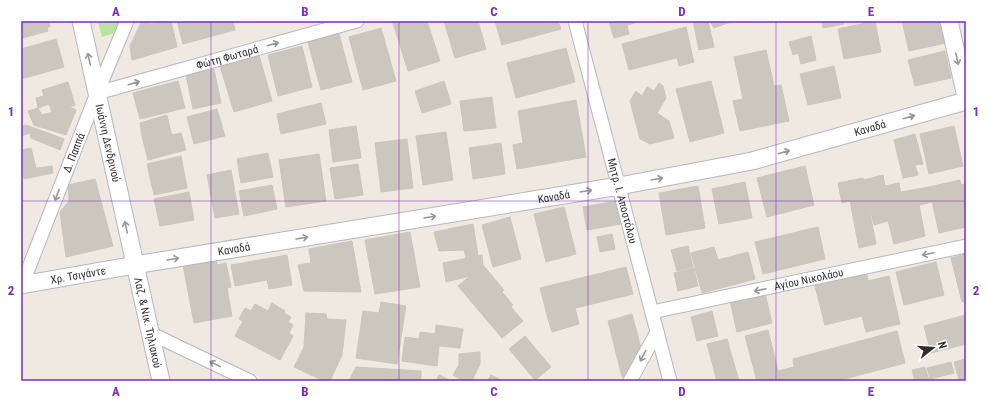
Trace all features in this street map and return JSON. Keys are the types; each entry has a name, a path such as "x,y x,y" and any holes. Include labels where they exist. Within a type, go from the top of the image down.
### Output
{"street":[{"name":"Ιωάννη Δενδρινού","path":"81,21 135,265"},
{"name":"Δ. Παππά","path":"21,285 126,21"},
{"name":"Φώτη Φωταρά","path":"97,93 357,21"},
{"name":"Μητρ. Ι. Αποστόλου","path":"575,21 670,381"},
{"path":"949,21 966,97"},
{"name":"Καναδά","path":"135,265 619,186 752,162 966,101"},
{"name":"Αγίου Νικολάου","path":"652,312 966,246"},
{"name":"Χρ. Τσιγάντε","path":"21,285 135,265"},
{"name":"Λαζ. & Νικ. Τηλιακού","path":"135,265 161,381"},
{"path":"630,381 657,332"},
{"path":"150,333 250,381"}],"green space":[{"path":"98,21 119,21 115,33 102,37"}],"building":[{"path":"21,21 49,21 50,27 47,27 48,31 23,38 21,32"},
{"path":"142,21 151,24 162,21 171,21 177,47 132,60 130,46"},
{"path":"177,21 233,21 235,30 183,44"},
{"path":"400,21 427,21 440,61 408,71 393,23"},
{"path":"444,21 478,21 486,49 455,58"},
{"path":"495,21 558,21 561,29 502,45"},
{"path":"609,21 635,21 635,23 627,25 629,34 614,38"},
{"path":"693,21 708,21 714,47 699,50"},
{"path":"710,21 733,21 714,28"},
{"path":"822,21 843,21 844,24 823,28"},
{"path":"875,21 881,52 844,59 838,29"},
{"path":"902,21 941,21 946,43 909,51"},
{"path":"686,27 692,54 629,70 622,44"},
{"path":"381,28 396,81 363,90 349,37"},
{"path":"339,34 352,82 321,90 308,42"},
{"path":"811,36 816,60 801,64 798,53 793,55 789,42"},
{"path":"56,39 64,67 21,79 21,49"},
{"path":"302,46 312,87 278,96 268,55"},
{"path":"566,48 575,82 516,98 507,63"},
{"path":"766,50 774,86 781,85 789,121 740,131 733,101 743,99 734,57"},
{"path":"945,51 951,78 915,86 908,60"},
{"path":"692,54 694,62 679,66 677,58"},
{"path":"259,55 272,101 234,112 220,66"},
{"path":"834,66 841,98 808,105 800,74"},
{"path":"214,69 221,103 193,109 186,75"},
{"path":"178,81 185,108 140,119 133,93"},
{"path":"444,81 451,104 422,113 415,91"},
{"path":"711,81 724,133 690,142 676,89"},
{"path":"68,82 75,105 52,112 49,104 38,108 36,98 44,96 42,90"},
{"path":"659,83 663,86 666,98 657,113 669,121 674,138 650,144 640,139 630,101 636,91 642,96 647,87 654,91"},
{"path":"492,97 496,128 464,131 460,101"},
{"path":"576,100 586,157 517,169 513,145 523,143 518,111"},
{"path":"321,103 326,124 281,134 277,114"},
{"path":"70,107 76,110 66,135 34,125 28,111 38,108 42,115"},
{"path":"217,109 225,136 194,144 187,117"},
{"path":"167,115 170,129 142,136 140,123"},
{"path":"26,125 64,139 60,150 31,138 30,133 21,136 21,126"},
{"path":"356,126 361,158 333,162 329,130"},
{"path":"954,126 963,166 929,174 920,134"},
{"path":"170,129 172,135 181,133 186,150 148,160 142,136"},
{"path":"446,132 453,180 423,185 416,136"},
{"path":"915,134 923,164 915,165 918,175 903,178 894,140"},
{"path":"407,139 413,188 381,192 375,143"},
{"path":"501,143 505,174 473,179 469,148"},
{"path":"31,148 36,168 23,170 21,150"},
{"path":"268,153 273,177 241,183 237,159"},
{"path":"319,154 326,201 286,207 279,160"},
{"path":"181,156 187,188 154,195 147,164"},
{"path":"358,164 363,195 335,199 330,168"},
{"path":"52,166 53,173 24,179 23,170"},
{"path":"805,166 814,205 767,217 757,178"},
{"path":"231,170 239,214 215,218 207,175"},
{"path":"883,175 885,186 899,183 910,240 894,244 888,221 874,225 863,180"},
{"path":"863,178 876,244 859,248 850,201 842,203 838,183"},
{"path":"95,179 113,246 66,257 60,212 69,201 68,185"},
{"path":"960,180 961,185 966,184 966,227 939,233 929,187"},
{"path":"745,182 752,218 719,224 712,189"},
{"path":"272,185 277,209 244,216 239,191"},
{"path":"698,186 705,228 666,235 659,193"},
{"path":"929,187 932,202 919,205 925,236 910,240 901,192"},
{"path":"189,192 194,220 160,226 154,199"},
{"path":"617,201 621,224 587,230 583,207"},
{"path":"564,207 576,254 546,262 534,214"},
{"path":"510,217 521,259 493,267 482,225"},
{"path":"473,224 478,255 466,258 464,250 439,251 434,232"},
{"path":"818,227 825,259 763,274 755,242"},
{"path":"410,232 420,287 375,294 365,240"},
{"path":"612,234 615,249 600,252 597,237"},
{"path":"352,241 361,292 304,291 298,265 311,263 309,249"},
{"path":"688,246 693,267 677,271 671,250"},
{"path":"714,247 718,260 748,252 755,279 702,293 691,253"},
{"path":"966,254 966,301 962,302 951,258"},
{"path":"287,255 292,285 269,289 267,280 235,286 231,265"},
{"path":"482,255 483,265 470,276 446,282 443,263"},
{"path":"216,258 217,265 226,263 231,287 227,288 232,316 194,323 183,265"},
{"path":"936,262 944,295 904,305 896,272"},
{"path":"483,265 504,290 502,292 513,305 511,307 523,321 502,338 458,286"},
{"path":"626,267 633,294 547,315 540,288"},
{"path":"694,268 698,286 678,291 674,273"},
{"path":"867,274 868,281 889,276 900,324 866,332 862,316 825,325 815,286"},
{"path":"765,293 772,323 737,332 730,301"},
{"path":"381,302 406,306 397,364 356,358 363,311 379,313"},
{"path":"272,303 285,311 284,313 291,317 288,322 293,325 289,333 293,336 280,360 235,336 243,321 239,319 245,308 251,311 255,304 268,311"},
{"path":"575,308 579,324 552,332 547,315"},
{"path":"712,311 718,336 697,341 691,317"},
{"path":"306,313 326,314 327,319 346,320 342,355 330,381 324,381 294,367 304,347"},
{"path":"632,314 643,356 633,372 622,377 608,321"},
{"path":"966,315 966,344 931,353 924,326"},
{"path":"436,325 463,329 460,348 439,346 437,366 402,361 405,337 419,339 420,332 435,334"},
{"path":"768,330 781,381 757,381 745,336"},
{"path":"897,331 905,363 837,381 781,381 778,371 794,367 793,359"},
{"path":"525,336 551,367 535,380 509,349"},
{"path":"727,339 739,381 717,381 707,344"},
{"path":"480,352 480,364 472,381 464,381 453,375 459,365 459,354"},
{"path":"966,359 966,378 959,380 954,362"},
{"path":"951,362 954,373 930,379 927,368"},
{"path":"356,367 421,371 421,381 349,381"},
{"path":"925,367 929,381 915,381 912,370"},
{"path":"439,375 452,381 436,381"},
{"path":"491,375 503,381 487,381"}]}
